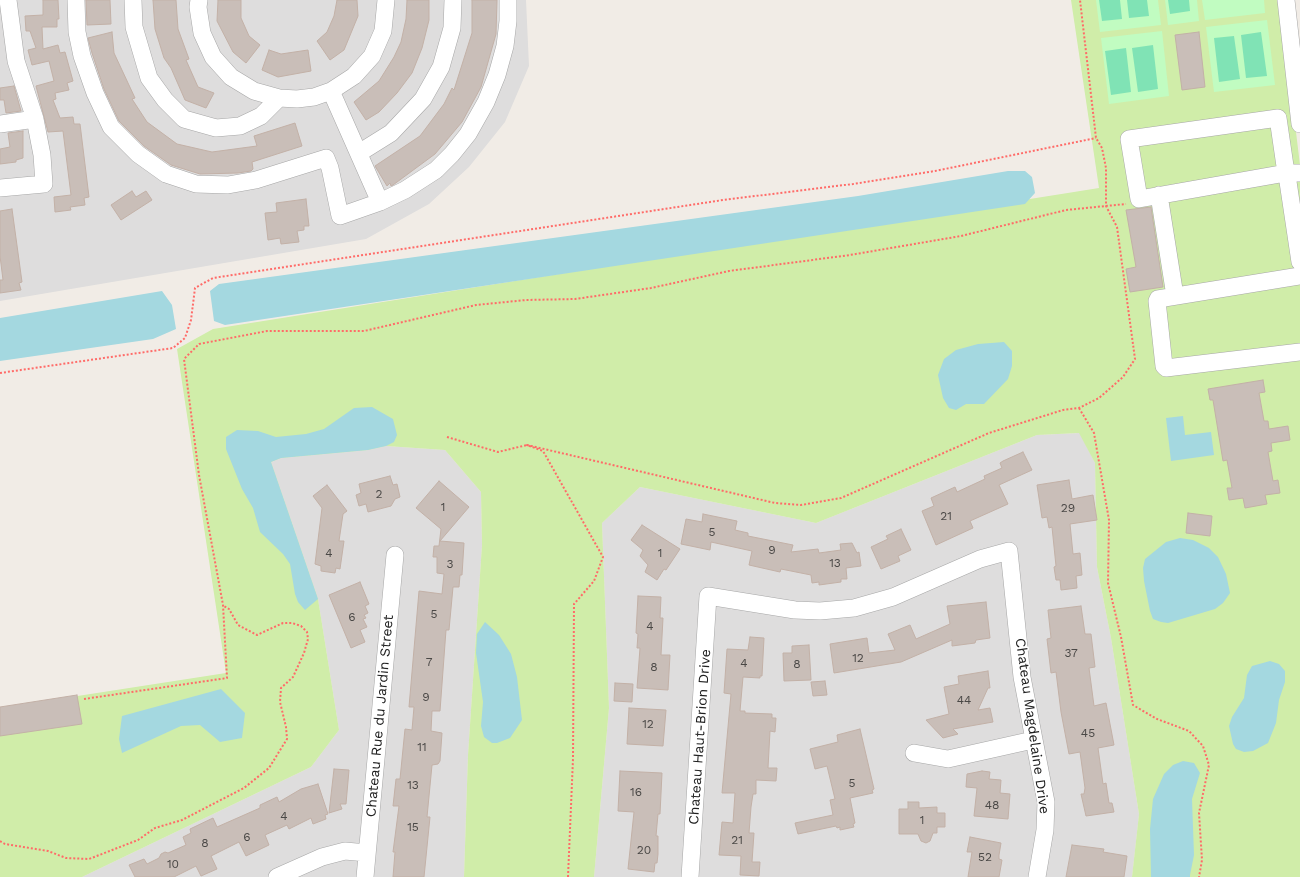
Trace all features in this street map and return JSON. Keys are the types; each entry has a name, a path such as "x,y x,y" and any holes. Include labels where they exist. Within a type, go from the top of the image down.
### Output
{"street":[{"path":"0,188 44,184 42,155 35,119 16,61 8,0"},
{"path":"76,0 77,32 82,56 95,93 111,127 138,154 166,174 196,184 228,185 256,180 326,158 330,168 340,216 380,202 405,190 436,170 468,134 486,102 497,75 505,46 508,22 508,0"},
{"path":"133,0 134,27 149,78 165,100 184,119 216,128 240,126 261,116 279,98"},
{"path":"199,0 198,7 202,33 213,57 231,77 254,91 279,98 303,98 331,91 354,76 372,56 383,31 386,0"},
{"path":"359,154 391,133 423,99 441,67 452,28 452,0"},
{"path":"1278,122 1300,121 1286,0"},
{"path":"331,91 380,202"},
{"path":"1293,173 1139,199 1137,197 1129,139 1276,118 1293,173 1300,262"},
{"path":"0,124 35,119"},
{"path":"1159,195 1175,296"},
{"path":"1300,276 1175,296 1158,299 1156,301 1164,366 1166,368 1300,352"},
{"name":"Chateau Magdelaine Drive","path":"708,596 796,610 820,611 854,608 893,597 980,559 1009,552 1022,677 1046,802 1045,830 1037,877"},
{"name":"Chateau Rue du Jardin Street","path":"365,877 395,555"},
{"name":"Chateau Haut-Brion Drive","path":"690,877 708,596"},
{"path":"914,753 948,759 1033,740"},
{"path":"277,877 322,857 345,851 367,853"}],"path":[{"path":"447,437 498,452 527,446 776,503 801,505 841,498 989,434 1063,410 1080,408 1099,398 1123,377 1134,359 1117,227 1106,206 1106,168 1102,148 1096,138 1080,0"},
{"path":"0,374 173,348 185,338 191,320 195,288 213,278 723,200 853,184 936,171 1096,138"},
{"path":"84,699 227,678 223,605 199,475 184,359 199,344 267,331 364,331 476,305 526,300 575,299 643,289 729,271 850,255 961,236 1066,210 1129,203"},
{"path":"1080,408 1094,433 1108,520 1108,583 1121,637 1133,705 1157,719 1189,730 1203,746 1209,765 1199,813 1202,860 1199,877"},
{"path":"527,446 543,451 604,557 594,581 574,604 573,759 568,877"},
{"path":"0,841 5,844 48,851 66,858 89,859 138,840 155,828 182,820 244,788 269,768 287,739 280,702 281,688 292,677 304,653 308,639 307,632 301,626 292,623 282,623 257,635 238,625 229,609 223,605"}],"shaded area":[{"path":"0,0 526,0 529,66 505,122 469,167 429,204 366,239 0,301"},
{"path":"1080,433 1095,463 1097,567 1111,638 1139,814 1132,877 594,877 609,708 602,523 640,487 816,523 1037,435"},
{"path":"386,446 445,450 481,492 482,545 468,755 464,877 82,877 311,767 339,730 318,599 271,462 281,458 368,450"}],"green space":[{"path":"1071,0 1280,0 1300,165 1300,877 1132,877 1139,814 1111,638 1097,567 1095,463 1079,433 1037,435 816,523 640,487 602,523 609,708 594,877 464,877 468,755 482,545 481,492 445,450 386,446 368,450 281,458 271,462 318,599 339,730 311,767 82,877 0,877 0,708 226,673 177,349 213,329 1099,188"},
{"path":"1096,0 1158,0 1161,25 1100,32"},
{"path":"1099,0 1120,0 1122,19 1102,21"},
{"path":"1127,0 1147,0 1149,16 1129,18"},
{"path":"1165,0 1197,0 1199,21 1168,25"},
{"path":"1168,0 1189,0 1190,11 1170,14"},
{"path":"1202,0 1264,0 1265,13 1205,20"},
{"path":"1267,20 1275,85 1214,92 1206,27"},
{"path":"1162,31 1169,96 1109,104 1101,38"},
{"path":"1261,32 1267,76 1246,78 1241,35"},
{"path":"1234,36 1240,79 1219,82 1214,38"},
{"path":"1153,45 1158,89 1138,92 1132,48"},
{"path":"1126,48 1131,92 1111,95 1105,51"}],"water":[{"path":"1008,171 1025,171 1032,177 1035,193 1025,204 225,325 214,321 210,291 219,284 858,196"},
{"path":"162,291 172,305 176,329 153,339 0,361 0,318"},
{"path":"1004,342 1012,351 1012,366 1008,379 984,404 966,404 956,410 949,408 943,398 938,375 944,359 956,350 978,344"},
{"path":"372,407 393,419 397,435 394,442 386,446 368,450 281,458 271,462 318,599 305,610 298,602 295,594 290,564 283,554 260,532 253,508 242,489 226,449 226,437 237,430 258,431 276,437 306,434 324,429 354,408"},
{"path":"1183,416 1185,435 1211,432 1214,455 1171,461 1166,418"},
{"path":"1180,538 1193,540 1209,548 1218,557 1226,574 1230,593 1223,603 1215,609 1168,623 1161,622 1153,619 1150,611 1144,581 1143,568 1145,559 1166,542"},
{"path":"485,622 499,635 511,654 517,677 522,720 510,738 497,743 492,743 484,737 481,726 483,702 476,653 477,634"},
{"path":"1270,661 1279,664 1285,671 1285,682 1279,700 1276,723 1268,743 1253,751 1244,752 1236,749 1233,744 1229,726 1232,717 1244,698 1247,675 1252,666"},
{"path":"221,689 245,713 242,738 220,742 200,725 181,726 122,753 119,739 122,716"},
{"path":"1183,761 1194,763 1200,773 1192,799 1194,855 1190,877 1151,877 1150,829 1153,799 1164,774 1173,765"}],"building":[{"path":"43,0 58,0 59,19 57,19 57,27 42,27 43,49 58,45 60,53 65,52 73,81 67,83 69,90 55,93 56,99 53,100 60,118 73,117 74,124 80,124 89,197 84,198 85,205 70,207 71,210 55,212 54,197 71,195 63,131 48,132 36,86 54,81 49,61 32,65 28,50 36,48 30,31 26,31 25,16 43,15"},
{"path":"86,0 110,0 111,24 87,25"},
{"path":"153,0 176,0 178,29 189,59 186,60 198,87 214,93 206,108 185,100 171,68 164,58 155,29"},
{"path":"218,0 241,0 241,18 249,36 260,45 246,63 233,52 217,21"},
{"path":"337,0 357,0 358,16 344,50 330,60 317,41 327,32 334,16"},
{"path":"407,0 429,0 429,20 422,48 412,73 397,93 379,112 366,120 354,102 379,81 394,57 401,42 406,19"},
{"path":"472,0 497,0 496,34 481,87 462,122 435,154 393,185 391,186 390,183 387,186 375,166 420,136 444,104 452,88 454,90 472,33"},
{"path":"112,32 114,53 135,98 132,99 147,122 177,144 212,152 257,146 254,136 295,123 302,146 252,162 253,169 251,171 238,173 200,174 171,165 144,146 119,121 104,89 88,38"},
{"path":"1199,32 1205,87 1182,90 1175,35"},
{"path":"269,50 281,54 308,50 311,71 278,77 262,70"},
{"path":"14,86 21,111 6,113 4,100 0,100 0,88"},
{"path":"23,131 23,158 16,160 16,162 0,164 0,149 10,147 8,133"},
{"path":"132,191 136,197 146,191 152,200 121,220 111,205"},
{"path":"306,199 309,226 304,226 304,230 297,231 299,242 281,244 280,238 268,240 265,213 277,212 276,203"},
{"path":"1151,207 1163,287 1130,292 1126,269 1136,267 1126,210"},
{"path":"12,209 22,282 19,283 21,290 0,293 0,280 3,280 0,256 0,211"},
{"path":"1263,380 1265,392 1259,393 1264,421 1268,421 1269,429 1288,426 1290,440 1271,443 1272,451 1268,452 1273,481 1278,480 1280,493 1265,495 1267,504 1245,508 1243,498 1229,500 1227,488 1232,488 1227,460 1223,461 1213,400 1210,400 1208,389"},
{"path":"1023,452 1032,470 999,485 1008,504 970,521 973,528 936,545 922,511 934,506 931,498 955,487 957,492 985,479 984,476 1002,468 1000,463"},
{"path":"390,476 393,485 397,484 400,497 395,499 391,506 368,512 366,504 359,506 356,495 361,493 359,484"},
{"path":"1069,480 1072,499 1093,495 1097,520 1070,524 1073,554 1080,553 1082,575 1076,576 1077,588 1061,590 1060,580 1056,580 1054,567 1056,566 1052,527 1049,528 1047,517 1042,518 1037,485"},
{"path":"439,481 469,507 440,541 464,543 462,575 460,575 459,587 453,587 449,630 446,630 440,711 432,711 431,731 442,733 440,761 438,764 432,765 427,817 430,817 424,877 393,877 395,852 393,852 399,806 393,806 396,779 400,779 405,729 412,730 414,707 409,707 419,591 442,594 444,574 437,573 437,557 433,557 434,546 439,546 441,529 416,508"},
{"path":"327,485 347,511 343,514 339,541 344,541 340,569 336,568 335,573 321,571 321,566 315,564 322,508 313,496"},
{"path":"1188,513 1212,516 1210,536 1186,533"},
{"path":"703,514 737,521 735,530 748,533 748,536 793,545 791,552 818,549 819,553 841,550 840,544 852,543 857,553 859,552 861,566 846,568 847,579 841,579 841,582 819,585 819,582 812,583 811,575 781,569 780,572 749,565 752,551 711,542 710,550 681,544 686,519 702,522"},
{"path":"642,525 680,549 666,570 664,569 657,580 645,572 648,565 640,556 643,550 631,540"},
{"path":"901,529 911,550 898,556 900,561 881,569 871,547 888,539 886,536"},
{"path":"360,582 369,604 365,606 368,613 364,615 366,618 363,619 367,627 360,630 365,642 351,648 329,595"},
{"path":"638,596 661,597 660,618 663,618 661,655 670,655 668,690 637,688 640,648 637,648 638,634 636,633"},
{"path":"986,602 990,638 976,640 975,643 952,646 952,640 901,662 834,673 830,644 867,638 869,653 895,650 888,634 910,625 916,639 950,624 947,606"},
{"path":"1081,606 1085,634 1091,634 1095,667 1089,668 1094,706 1106,703 1114,745 1098,748 1103,784 1106,783 1109,803 1112,803 1114,812 1086,816 1081,794 1084,794 1085,788 1080,752 1069,754 1061,712 1056,672 1051,673 1047,639 1051,638 1048,610"},
{"path":"750,637 764,638 762,676 760,676 760,678 743,677 740,711 745,711 745,713 772,714 772,718 776,718 775,732 770,731 768,768 777,768 776,781 756,780 756,794 753,794 751,807 749,833 754,833 752,862 760,862 759,876 740,875 741,856 719,855 722,822 733,823 735,793 722,793 731,694 724,693 727,649 748,650"},
{"path":"809,645 811,680 784,681 783,653 792,653 792,646"},
{"path":"988,671 990,688 988,688 978,710 990,708 993,722 953,729 958,734 943,738 926,720 949,714 944,687 959,684 958,676"},
{"path":"825,681 827,695 813,696 811,682"},
{"path":"615,683 633,684 632,702 614,701"},
{"path":"77,695 82,724 0,736 0,707"},
{"path":"629,708 666,710 663,746 627,744"},
{"path":"860,729 874,789 872,790 873,793 850,798 855,823 853,824 854,827 840,830 840,827 837,828 836,826 798,834 795,823 833,815 830,800 835,799 827,766 815,769 810,749 838,742 837,735"},
{"path":"334,769 349,770 346,804 340,804 342,809 329,813"},
{"path":"620,771 662,773 660,814 658,814 656,836 658,836 658,854 654,872 628,869 634,812 618,811"},
{"path":"982,771 990,772 989,779 1001,780 1000,793 1010,794 1008,819 974,816 977,788 966,787 967,774"},
{"path":"318,784 328,814 325,815 326,819 313,824 311,818 289,829 287,825 265,835 269,845 246,856 239,842 211,856 217,869 201,876 196,866 174,877 135,877 129,865 144,859 147,864 159,858 161,854 165,852 168,853 186,845 183,837 191,833 190,829 213,818 217,827 260,808 260,805 277,797 279,802 301,789"},
{"path":"908,802 919,802 919,808 937,807 937,813 945,813 945,827 937,827 937,833 933,833 930,841 926,843 921,841 918,834 899,834 899,809 908,809"},
{"path":"970,837 1001,843 999,859 1002,860 999,877 968,877 972,852 967,852"},
{"path":"1072,845 1104,849 1103,852 1127,856 1124,877 1066,877"}]}
